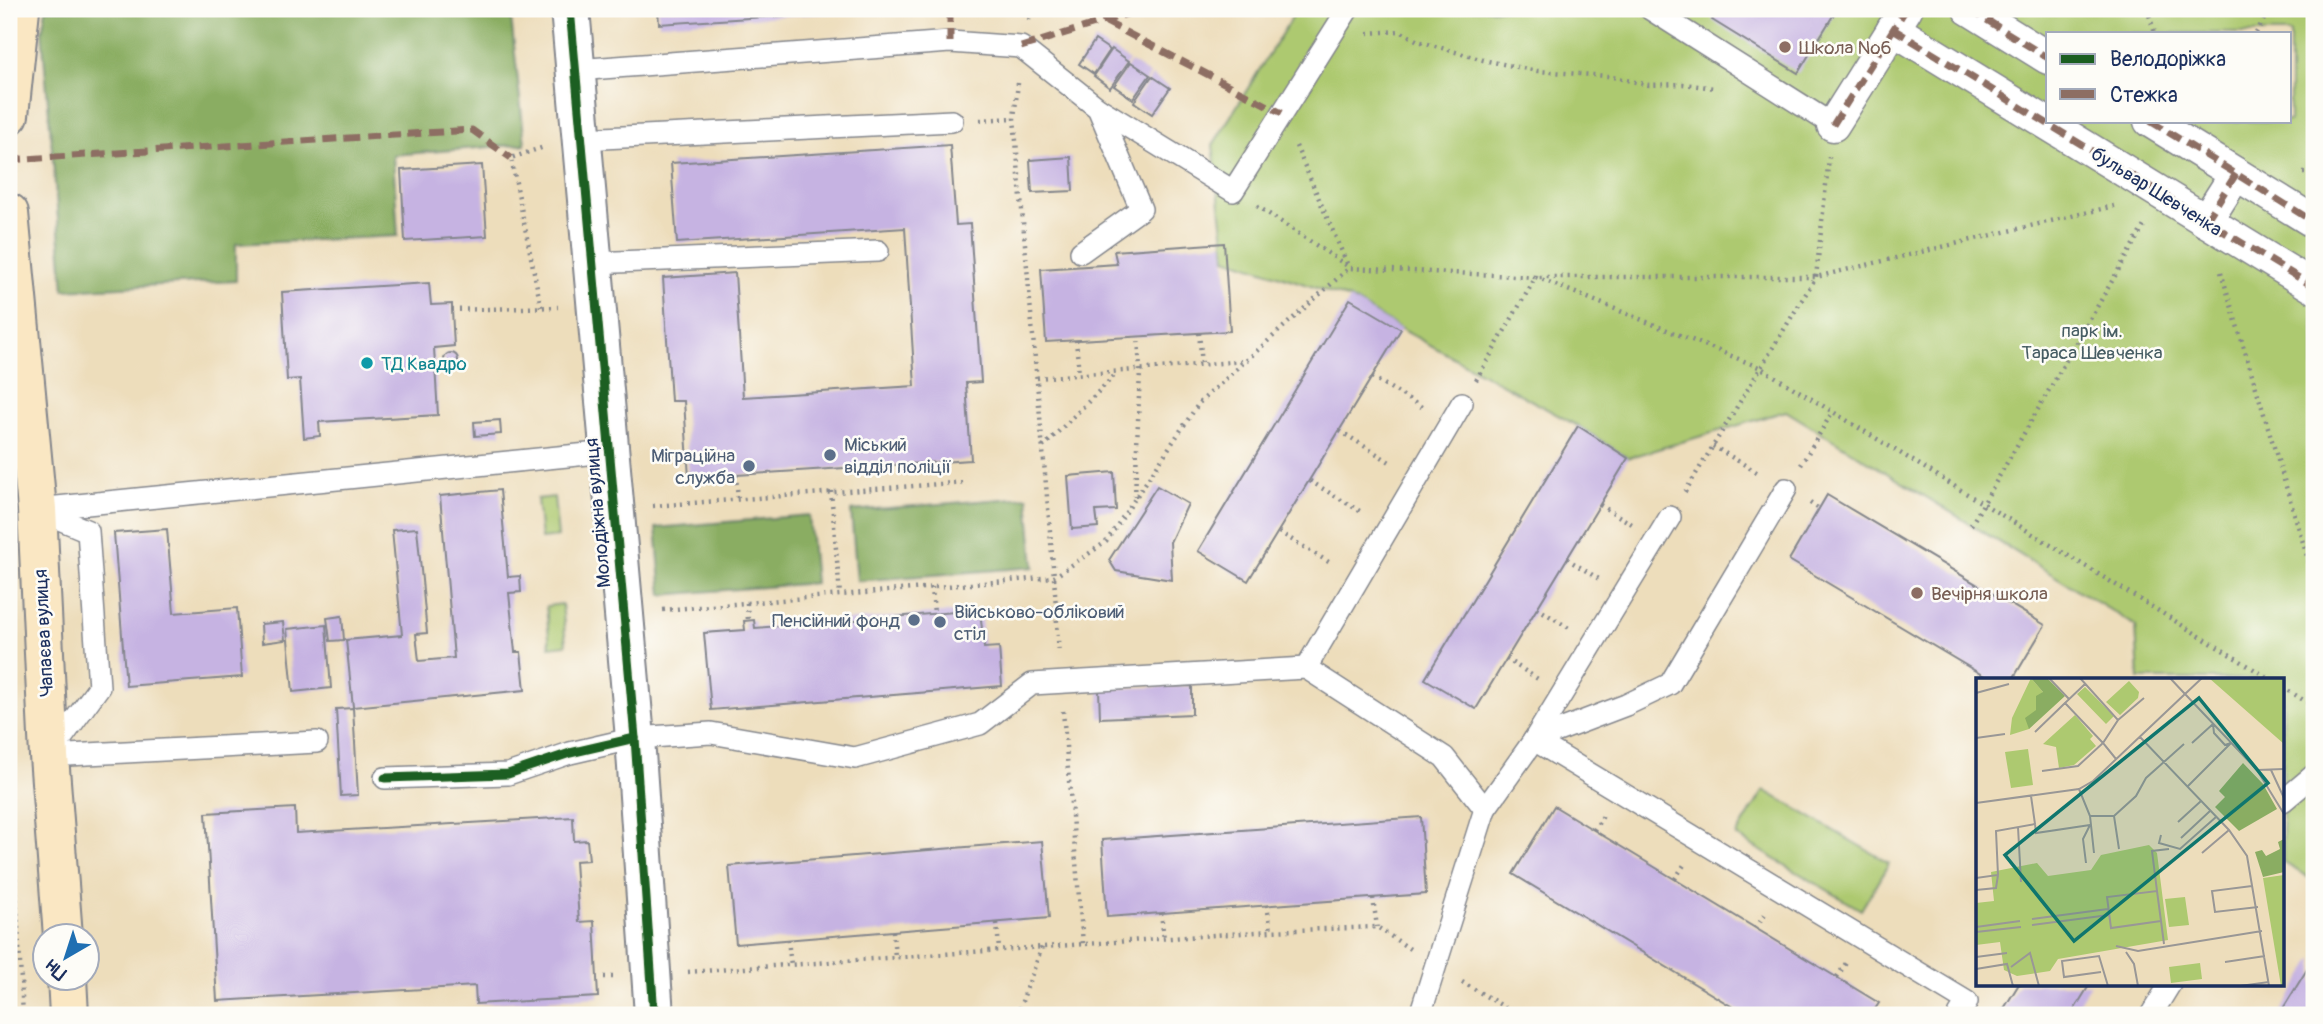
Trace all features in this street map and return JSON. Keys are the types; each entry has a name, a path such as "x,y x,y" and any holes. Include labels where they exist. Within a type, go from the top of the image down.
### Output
{"main road":[{"path":"9,115 20,9"},
{"name":"Чапаєва вулиця","path":"9,213 37,509 49,756 62,922"},
{"path":"67,992 69,1015"}],"street":[{"name":"Молодіжна вулиця","path":"570,9 635,738 654,1015"},
{"path":"1969,9 2046,57"},
{"path":"1833,125 1900,19"},
{"name":"бульвар Шевченка","path":"1900,19 2046,117"},
{"name":"бульвар Шевченка","path":"2053,122 2162,195 2314,287"},
{"path":"2152,122 2314,222"},
{"path":"2206,221 2236,174"}],"lane":[{"path":"576,70 950,42 1021,47 1098,108 1233,191 1348,9"},
{"path":"1650,9 1833,125"},
{"path":"1080,252 1141,209 1098,108"},
{"path":"582,139 952,121"},
{"path":"593,263 878,251"},
{"path":"1306,668 1462,402"},
{"path":"37,509 608,452"},
{"path":"1534,740 1626,705 1671,684 1786,489"},
{"path":"37,509 88,531 99,687 49,756"},
{"path":"1420,1015 1485,809 1534,740 1670,517"},
{"path":"385,778 508,774 570,752 635,738 711,733 855,758 980,724 1032,684 1306,668 1444,757 1485,809"},
{"path":"1534,740 1967,1002 1959,1015"},
{"path":"49,756 317,742"},
{"path":"2284,800 2314,775"},
{"path":"2151,1015 2169,986"}],"path":[{"path":"1032,9 1021,47 1014,118 1083,944"},
{"path":"2147,9 2155,32"},
{"path":"2257,32 2270,9"},
{"path":"1335,29 1367,33 1400,31 1418,41 1483,60 1537,71 1608,76 1649,85 1683,84 1724,90 1772,86"},
{"path":"1282,113 1349,268"},
{"path":"1670,517 1816,277 1833,125"},
{"path":"541,307 511,158 582,139"},
{"path":"1233,191 1349,268 1536,277 1816,277 2162,195"},
{"path":"1971,525 2162,195"},
{"path":"2206,221 2314,579"},
{"path":"658,611 1054,577 1106,542 1199,403 1349,268"},
{"path":"1536,277 1760,368 2268,678"},
{"path":"1462,402 1536,277"},
{"path":"452,310 597,304"},
{"path":"1199,333 1202,365"},
{"path":"1135,498 1140,370 1138,337"},
{"path":"1076,340 1079,375"},
{"path":"1037,378 1246,361"},
{"path":"1043,447 1118,372"},
{"path":"1372,377 1450,424"},
{"path":"1786,489 1833,411"},
{"path":"1340,431 1418,479"},
{"path":"736,475 738,499"},
{"path":"1310,481 1388,528"},
{"path":"649,507 966,482"},
{"path":"831,491 840,595"},
{"path":"1279,532 1358,580"},
{"path":"1567,559 1623,593"},
{"path":"932,587 934,614"},
{"path":"747,603 748,621"},
{"path":"2284,688 2314,706"},
{"path":"11,810 23,1015"},
{"path":"1373,898 1377,927"},
{"path":"1267,905 1271,931"},
{"path":"1161,913 1164,939"},
{"path":"997,923 999,950"},
{"path":"688,972 1271,931 1377,927 1518,1015"},
{"path":"893,931 895,957"},
{"path":"788,940 791,965"},
{"path":"1017,1015 1042,947"}],"green space":[{"path":"46,9 510,9 525,144 393,155 398,236 236,244 236,281 64,290 42,32"},
{"name":"парк ім. Тараса Шевченка","path":"1297,9 2314,9 2314,881 2284,863 2284,678 2139,678 2136,626 1786,411 1628,458 1578,426 1350,299 1226,258 1213,145"},
{"path":"554,497 558,537 541,539 537,499"},
{"path":"1028,497 1034,567 857,581 851,511"},
{"path":"809,515 815,583 662,595 656,528"},
{"path":"562,604 566,645 550,647 546,606"},
{"path":"1764,790 1889,863 1861,910 1736,836"}],"building":[{"path":"658,9 858,9 858,11 659,24"},
{"name":"Школа №6","path":"1719,9 1837,9 1798,73 1712,20"},
{"path":"1095,40 1110,50 1094,74 1079,64"},
{"path":"1112,49 1129,61 1110,88 1094,76"},
{"path":"1131,62 1150,75 1133,99 1114,86"},
{"path":"1152,76 1170,88 1152,114 1134,102"},
{"path":"950,145 956,225 970,224 981,382 966,383 971,460 689,478 684,401 671,401 663,278 735,273 743,397 915,386 905,228 677,243 671,163"},
{"path":"1071,157 1073,191 1032,193 1030,160"},
{"path":"482,165 487,236 405,241 401,170"},
{"path":"1224,243 1230,331 1046,342 1041,269 1117,264 1114,251"},
{"name":"ТД Квадро","path":"429,283 431,305 452,304 454,346 434,348 438,415 319,422 320,436 304,438 300,379 287,380 282,292"},
{"path":"1350,299 1401,329 1248,581 1198,551"},
{"path":"448,353 454,353 458,360 454,367 448,367 444,363 444,357"},
{"path":"500,420 501,434 475,436 474,422"},
{"path":"1578,426 1628,458 1476,709 1425,679"},
{"path":"1114,472 1116,510 1096,511 1098,527 1072,529 1068,476"},
{"path":"1157,486 1188,504 1170,542 1172,580 1116,571 1109,560"},
{"path":"500,490 508,577 520,576 521,592 509,593 515,652 521,652 525,690 353,707 346,640 402,635 392,530 417,528 427,633 416,634 419,661 454,658 440,496"},
{"name":"Вечірня школа","path":"1827,495 2045,625 2014,678 1987,678 1789,560"},
{"path":"167,529 174,613 237,608 242,677 126,686 114,533"},
{"path":"980,610 984,648 999,647 1002,686 711,710 704,633 745,630 744,621 754,620 755,628"},
{"path":"342,616 344,640 330,641 327,618"},
{"path":"283,622 285,640 262,643 261,624"},
{"path":"326,625 331,688 293,692 287,629"},
{"path":"1192,686 1192,714 1100,718 1099,689"},
{"path":"353,708 358,795 341,796 336,709"},
{"path":"1554,806 1879,1003 1871,1015 1746,1015 1513,874"},
{"path":"295,808 296,833 573,817 574,841 587,840 589,860 575,861 579,922 594,921 598,997 476,1004 475,986 217,1001 206,813"},
{"path":"1421,817 1426,894 1107,917 1102,840"},
{"path":"1042,841 1049,918 736,944 729,866"},
{"path":"2314,958 2314,1015 2279,1015"},
{"path":"2018,986 2089,986 2071,1015 2000,1015"}],"marked path":[{"path":"950,9 950,42"},
{"path":"1021,47 1143,9"},
{"path":"1833,125 1906,9"},
{"path":"1969,9 2046,57"},
{"path":"1106,22 1282,113"},
{"path":"1893,29 2314,287"},
{"path":"2152,122 2314,222"},
{"path":"9,160 472,130 511,158"},
{"path":"2206,221 2236,174"}],"cycle path":[{"path":"570,9 635,738 654,1015"},
{"path":"385,778 508,774 570,753 635,738"}],"place":[{"name":"Школа №6","path":"1785,47"},
{"name":"ТД Квадро","path":"367,363"},
{"name":"Міський відділ поліції","path":"830,455"},
{"name":"Міграційна служба","path":"749,466"},
{"name":"Вечірня школа","path":"1917,593"},
{"name":"Пенсійний фонд","path":"914,620"},
{"name":"Військово-обліковий стіл","path":"940,622"}]}
